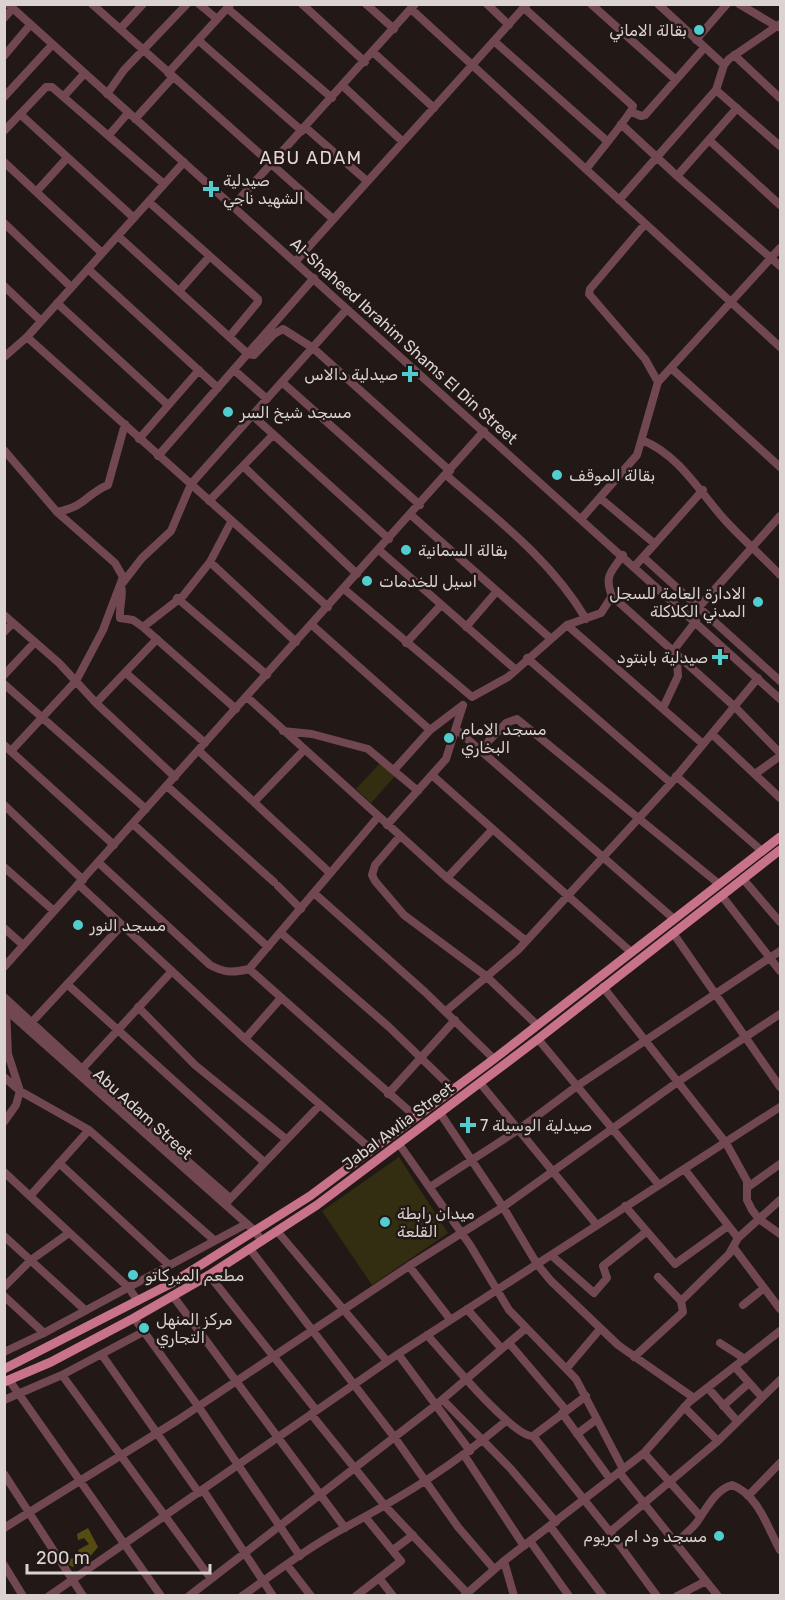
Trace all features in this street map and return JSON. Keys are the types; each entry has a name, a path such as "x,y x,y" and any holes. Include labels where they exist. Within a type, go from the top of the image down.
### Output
{"main road":[{"name":"Jabal Awlia Street","path":"4,1369 138,1301 310,1196 494,1059 780,837"},
{"name":"Jabal Awlia Street","path":"7,1381 51,1362 134,1318 209,1275 277,1231 480,1083 780,850"}],"street":[{"path":"92,4 333,219"},
{"path":"120,29 143,4"},
{"path":"107,94 143,50 187,4"},
{"path":"199,4 217,19"},
{"path":"302,4 365,62"},
{"path":"366,4 394,29"},
{"path":"487,4 509,25"},
{"path":"591,4 676,80"},
{"path":"658,4 724,65"},
{"path":"696,40 727,4"},
{"path":"619,200 716,90 724,65 734,55 779,25 739,4"},
{"path":"4,18 9,6"},
{"name":"Al-Shaheed Ibrahim Shams El Din Street","path":"9,6 582,518 780,699"},
{"path":"109,135 132,116 171,75 198,40 229,6 332,98"},
{"path":"296,261 526,6 631,103 632,112 586,169"},
{"path":"233,207 413,7 471,66 780,347"},
{"path":"4,56 30,25"},
{"path":"198,40 367,181"},
{"path":"494,41 607,141"},
{"path":"4,97 52,45"},
{"path":"632,112 643,116 704,48"},
{"path":"373,52 434,108"},
{"path":"734,55 779,95"},
{"path":"64,96 84,74"},
{"path":"343,86 403,142"},
{"path":"4,130 46,87 52,87 164,184"},
{"path":"716,90 780,146"},
{"path":"677,176 737,108"},
{"path":"20,114 134,218"},
{"path":"621,124 780,266"},
{"path":"709,140 780,205"},
{"path":"37,191 67,158"},
{"path":"4,162 102,253"},
{"path":"5,355 27,337 184,162"},
{"path":"149,202 259,301 229,337"},
{"path":"4,223 71,286"},
{"path":"645,224 590,289 589,294 645,359 658,382"},
{"path":"118,236 248,354 254,356 274,334 283,329 313,348 546,563 562,581 586,620"},
{"path":"582,518 637,455 658,382 780,248"},
{"path":"179,291 209,256"},
{"path":"88,268 218,388"},
{"path":"158,456 314,278"},
{"path":"4,286 41,321"},
{"path":"57,303 168,405"},
{"path":"121,585 142,558 171,531 191,484 347,309"},
{"path":"27,337 328,607"},
{"path":"671,368 780,467"},
{"path":"139,439 199,370"},
{"path":"234,370 267,399"},
{"path":"283,382 420,505"},
{"path":"252,415 389,539"},
{"path":"57,512 83,504 96,490 108,485 125,424"},
{"path":"4,967 484,431"},
{"path":"209,501 273,435"},
{"path":"642,440 660,448 703,490 727,522 780,574"},
{"path":"4,450 57,512 118,567 123,577 103,630 76,681 11,751"},
{"path":"243,466 357,574"},
{"path":"635,566 703,490"},
{"path":"600,498 655,544"},
{"path":"411,515 550,638"},
{"path":"698,608 780,516"},
{"path":"143,627 177,598 183,596 210,562 231,522"},
{"path":"379,550 516,670"},
{"path":"623,555 608,577 607,582 612,596 735,707 780,755 755,774"},
{"path":"643,557 780,681"},
{"path":"210,562 296,642"},
{"path":"121,585 123,594 119,607 120,618 134,620 143,627 236,709"},
{"path":"344,589 472,698"},
{"path":"466,627 497,591"},
{"path":"394,770 430,730 472,698 516,670 567,625 600,613 612,596"},
{"path":"177,598 267,675"},
{"path":"406,643 441,605"},
{"path":"4,615 175,777"},
{"path":"663,708 678,676 675,651 678,643 696,621"},
{"path":"4,632 13,623"},
{"path":"312,625 430,730"},
{"path":"567,625 703,744"},
{"path":"711,635 720,627"},
{"path":"96,703 157,639"},
{"path":"4,675 35,642"},
{"path":"527,658 671,783"},
{"path":"126,674 206,743"},
{"path":"446,1011 526,941 671,783 758,678"},
{"path":"4,684 146,809"},
{"path":"247,697 447,878 526,941"},
{"path":"387,825 446,759 463,705"},
{"path":"480,750 506,723 517,719 719,884"},
{"path":"457,730 674,919"},
{"path":"283,731 312,734 358,745 378,755 418,791"},
{"path":"712,734 780,798"},
{"path":"4,745 114,845"},
{"path":"255,801 304,750"},
{"path":"198,751 255,801 330,873"},
{"path":"433,776 632,952"},
{"path":"676,776 762,851"},
{"path":"167,786 302,909"},
{"path":"4,805 122,925 245,1039 372,1150"},
{"path":"99,862 210,965 230,973 249,969 378,817"},
{"path":"133,824 268,947"},
{"path":"447,878 492,830"},
{"path":"400,836 375,865 372,874 375,881 404,915 486,976 537,1025"},
{"path":"4,867 54,911"},
{"path":"743,879 780,922"},
{"path":"314,893 446,1011 494,1059"},
{"path":"722,896 780,971"},
{"path":"32,1022 122,925"},
{"path":"4,928 23,945"},
{"path":"281,933 453,1089"},
{"path":"673,933 747,1036 780,1087"},
{"path":"430,1187 519,1130 577,1086 780,951"},
{"path":"249,969 416,1117"},
{"path":"82,1069 172,971"},
{"path":"67,984 264,1162"},
{"path":"603,987 726,1143 748,1187 749,1206 759,1219 780,1234"},
{"path":"4,997 82,1069 230,1198"},
{"path":"245,1039 281,998"},
{"path":"138,1007 195,1065 286,1139"},
{"path":"4,1122 16,1106 20,1091 8,1054 5,1008"},
{"name":"Abu Adam Street","path":"5,1008 224,1206 255,1231 262,1241"},
{"path":"4,1527 238,1381 273,1355 503,1207 679,1081 780,1014"},
{"path":"388,1094 455,1020"},
{"path":"538,1039 659,1185"},
{"path":"4,1077 20,1091 89,1130 214,1240"},
{"path":"480,1083 596,1224"},
{"path":"224,1206 320,1105"},
{"path":"49,1596 387,1361 780,1107"},
{"path":"440,1113 503,1207 537,1264 600,1329 634,1357 694,1398"},
{"path":"30,1196 89,1130"},
{"path":"399,1144 461,1233 496,1290 525,1329 567,1368 586,1396 621,1471 644,1505 677,1542 718,1596"},
{"path":"59,1163 169,1265"},
{"path":"748,1187 780,1164"},
{"path":"685,1170 738,1238"},
{"path":"4,1172 128,1287 138,1301"},
{"path":"681,1301 734,1248 738,1238 780,1200"},
{"path":"626,1206 675,1264 728,1226"},
{"path":"4,1352 44,1333 246,1224"},
{"path":"277,1231 387,1361"},
{"path":"551,1255 594,1293 607,1278 603,1266 646,1232"},
{"path":"4,1287 31,1260 69,1233"},
{"path":"4,1236 86,1310"},
{"path":"734,1248 780,1309"},
{"path":"250,1249 395,1438 458,1527 494,1569"},
{"path":"409,1266 450,1319"},
{"path":"209,1275 273,1355 386,1507 466,1594 504,1561 644,1453 694,1398 780,1331"},
{"path":"634,1357 682,1313 681,1301 658,1277"},
{"path":"743,1305 764,1288"},
{"path":"4,1296 44,1333"},
{"path":"173,1296 345,1528"},
{"path":"467,1309 501,1348"},
{"path":"134,1318 198,1406 300,1556"},
{"path":"189,1596 395,1438 525,1329"},
{"path":"567,1368 600,1329"},
{"path":"4,1400 62,1375 143,1332"},
{"path":"427,1335 506,1421 524,1436 533,1436 586,1396"},
{"path":"720,1342 745,1359"},
{"path":"509,1343 564,1412 610,1479"},
{"path":"398,1354 440,1402 513,1471 603,1596"},
{"path":"102,1355 245,1553 273,1596"},
{"path":"735,1367 762,1397"},
{"path":"62,1375 211,1579"},
{"path":"610,1532 718,1441 780,1380"},
{"path":"7,1381 19,1393 79,1482 161,1596"},
{"path":"723,1406 749,1383"},
{"path":"708,1388 737,1421"},
{"path":"440,1402 467,1453 527,1544 569,1596"},
{"path":"684,1407 718,1441"},
{"path":"577,1434 597,1419"},
{"path":"242,1596 345,1528 386,1507 427,1481 467,1453 506,1421"},
{"path":"533,1436 610,1532 657,1596"},
{"path":"644,1453 700,1516"},
{"path":"748,1496 780,1463"},
{"path":"4,1474 83,1596"},
{"path":"677,1542 706,1506 729,1486 737,1487 748,1496 778,1540 780,1550"},
{"path":"356,1595 401,1561 366,1518"},
{"path":"393,1550 413,1535"},
{"path":"504,1561 514,1596"},
{"path":"4,1565 23,1596"},
{"path":"287,1565 311,1596"},
{"path":"379,1578 393,1596"},
{"path":"677,1596 706,1581"}],"shaded area":[{"path":"382,761 396,775 371,803 356,789"},
{"name":"ميدان رابطة القلعة","path":"399,1157 448,1233 372,1285 322,1211"},
{"path":"88,1528 98,1547 88,1559 73,1567 69,1565 70,1559 79,1556 78,1550 89,1544 84,1538 78,1540 77,1534"}],"place":[{"name":"بقالة الاماني","path":"699,30"},
{"name":"صيدلية الشهيد ناجي","path":"211,189"},
{"name":"صيدلية دالاس","path":"410,374"},
{"name":"مسجد شيخ السر","path":"228,412"},
{"name":"بقالة الموقف","path":"557,475"},
{"name":"بقالة السمانية","path":"406,550"},
{"name":"اسيل للخدمات","path":"367,581"},
{"name":"الادارة العامة للسجل المدني الكلاكلة","path":"758,602"},
{"name":"صيدلية بابنتود","path":"720,657"},
{"name":"مسجد الامام البخاري","path":"449,738"},
{"name":"مسجد النور","path":"78,925"},
{"name":"صيدلية الوسيلة 7","path":"468,1125"},
{"name":"ميدان رابطة القلعة","path":"385,1222"},
{"name":"مطعم الميركاتو","path":"133,1275"},
{"name":"مركز المنهل التجاري","path":"144,1328"},
{"name":"مسجد ود ام مريوم","path":"719,1536"}],"district":[{"name":"ABU ADAM","path":"311,158"}]}
